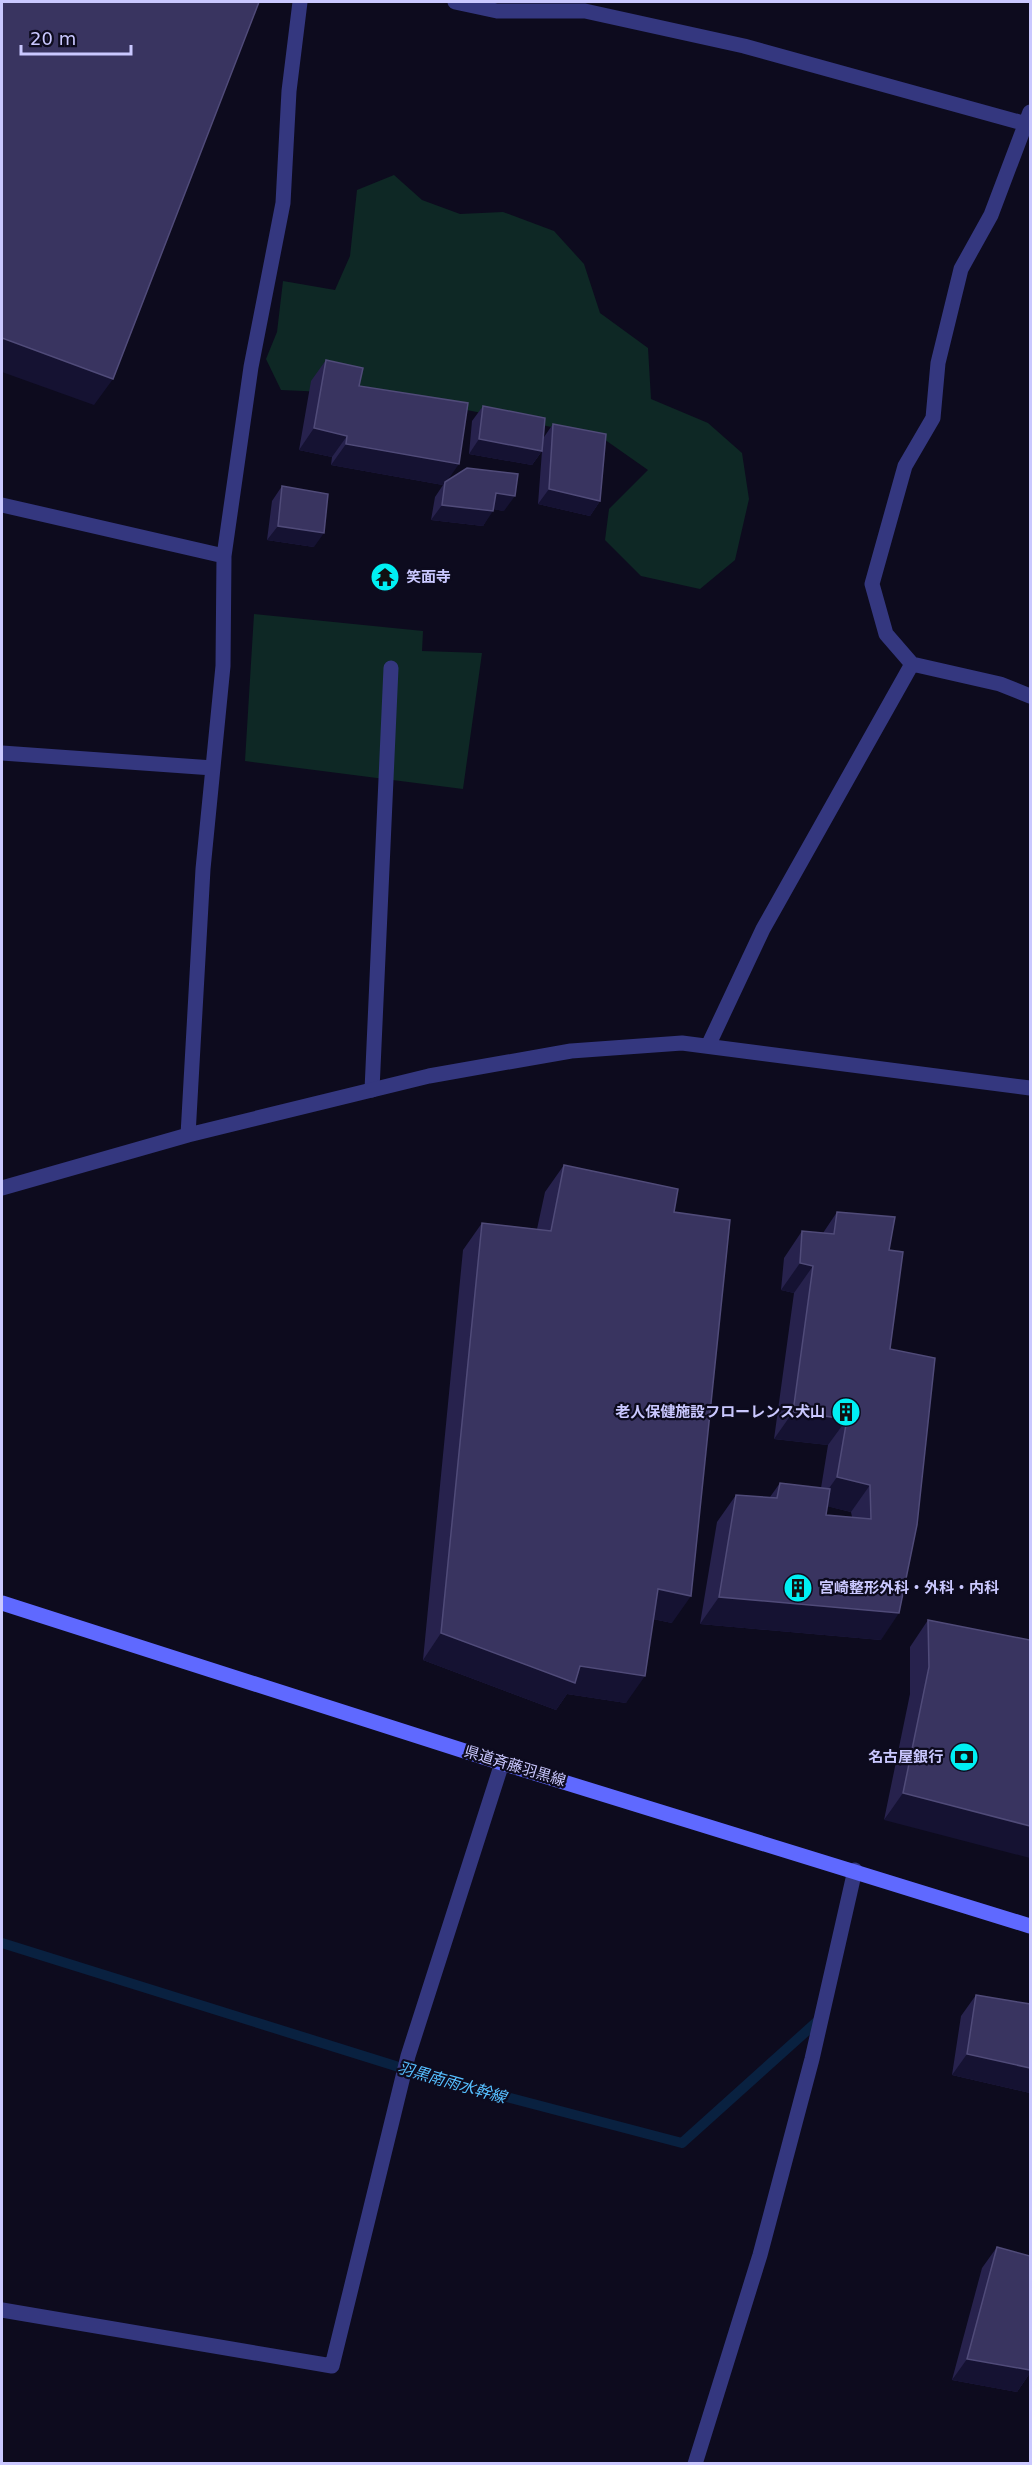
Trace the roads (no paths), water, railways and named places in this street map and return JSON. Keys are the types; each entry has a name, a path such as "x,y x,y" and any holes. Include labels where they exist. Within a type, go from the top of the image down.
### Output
{"main road":[{"name":"県道斉藤羽黒線","path":"2,1603 502,1763 855,1870 1030,1926"}],"street":[{"path":"188,1135 203,869 223,666 224,556 251,367 283,203 290,91 300,2"},
{"path":"455,2 497,11 585,11 744,46 1029,120 992,215 961,269 938,363 933,418 905,466 873,584 886,634 912,664 1000,684 1030,696"},
{"path":"2,505 224,556"},
{"path":"708,1046 764,929 912,664"},
{"path":"372,1090 391,668"},
{"path":"2,753 213,768"},
{"path":"2,1188 188,1135 372,1090 571,1051 682,1043 1030,1088"},
{"path":"2,2310 332,2366 408,2056 502,1763"},
{"path":"695,2463 760,2255 812,2060 855,1870"}],"waterway":[{"name":"羽黒南雨水幹線","path":"2,1943 434,2078 682,2143 821,2018"}],"place":[{"name":"笑面寺","path":"385,577"},
{"name":"老人保健施設フローレンス犬山","path":"846,1412"},
{"name":"宮崎整形外科・外科・内科","path":"798,1588"},
{"name":"名古屋銀行","path":"964,1757"}]}
